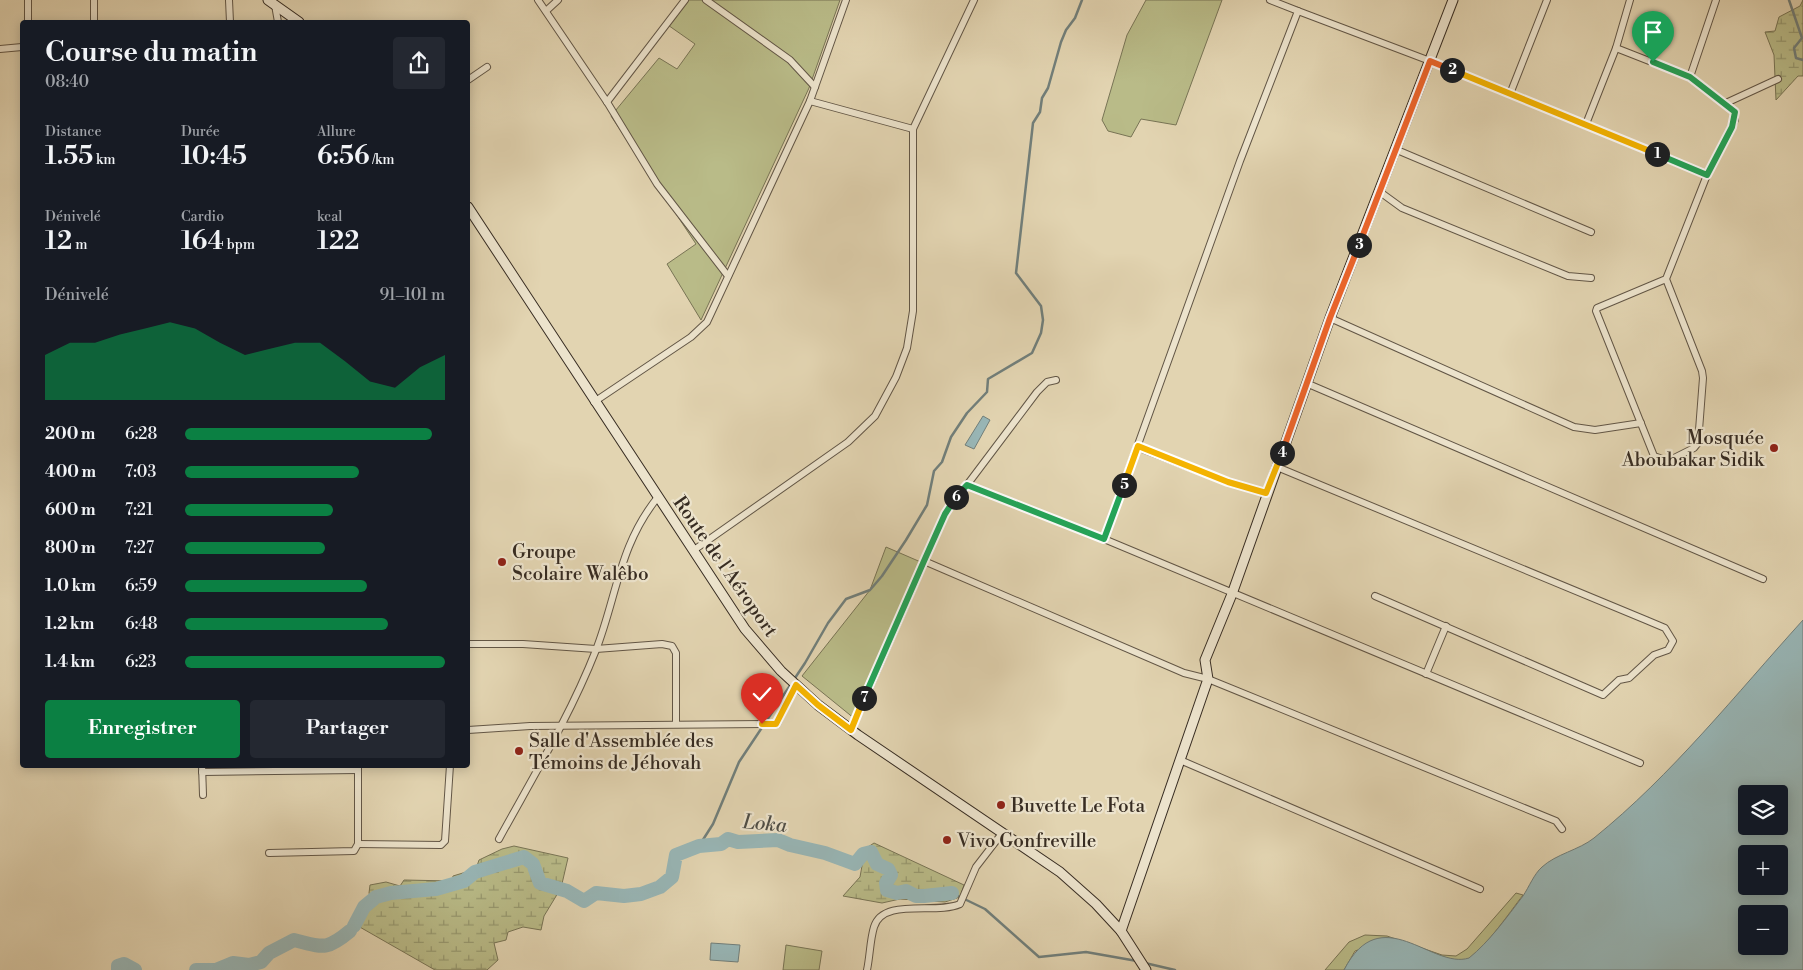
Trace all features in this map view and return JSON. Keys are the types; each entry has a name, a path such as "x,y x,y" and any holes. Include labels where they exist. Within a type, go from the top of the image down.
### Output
{"main road":[{"path":"1121,931 1208,679 1205,660 1232,594 1266,493 1330,318 1397,150 1453,0"},
{"path":"272,2 296,20"},
{"name":"Route de l'Aéroport","path":"470,210 594,402 745,629 796,685 818,705 851,730 1060,872 1096,904 1121,931 1146,970"}],"street":[{"path":"28,0 28,20"},
{"path":"94,0 94,20"},
{"path":"229,0 230,20"},
{"path":"538,0 607,102 657,184 728,276"},
{"path":"546,11 558,0"},
{"path":"607,102 685,0"},
{"path":"706,0 790,60 815,87"},
{"path":"594,402 691,337 707,322 810,101 846,0"},
{"path":"694,550 848,442 875,416 907,348 913,311 913,129 974,0"},
{"path":"1270,0 1430,61 1707,175"},
{"path":"1510,94 1548,0"},
{"path":"1586,124 1616,48 1630,0"},
{"path":"1690,77 1716,0"},
{"path":"272,2 277,20"},
{"path":"1104,539 1237,170 1298,11"},
{"path":"0,49 20,47"},
{"path":"1616,48 1690,77 1726,103 1735,112 1735,120 1707,175 1666,279 1702,371 1703,378 1698,442 1694,448 1668,461 1654,456 1596,310 1666,279"},
{"path":"470,79 487,67"},
{"path":"1726,103 1778,79"},
{"path":"810,101 913,129"},
{"path":"1397,150 1591,232"},
{"path":"1380,192 1402,208 1568,276 1591,278"},
{"path":"1330,318 1574,426 1595,430 1640,423"},
{"path":"851,730 945,514 958,494 967,485 1037,392 1047,382 1056,380"},
{"path":"1306,383 1763,579"},
{"path":"1138,446 1228,482 1266,493"},
{"path":"1277,467 1665,628 1673,641 1668,650 1654,655 1628,678 1619,680 1603,695 1374,596"},
{"path":"967,485 1104,539 1640,763"},
{"path":"498,839 562,726 596,649 623,558 645,513 658,497"},
{"path":"924,561 1184,673 1208,679 1556,821 1562,829"},
{"path":"1426,674 1446,626"},
{"path":"470,644 523,644 596,649 662,644 672,646 676,653 676,724"},
{"path":"470,730 562,726 776,724 796,685"},
{"path":"1180,760 1480,889"},
{"path":"203,795 202,768 358,768 358,844 354,851 269,853"},
{"path":"358,844 442,845 445,841 450,768"},
{"path":"868,970 874,926 883,914 892,909 951,908 960,904 976,867 1003,832"}],"green space":[{"path":"682,0 840,0 809,88 701,320 667,264 696,244 611,116 659,58 677,69 695,44 665,23"},
{"path":"1146,0 1222,0 1176,125 1141,119 1131,137 1108,131 1102,120 1127,35"},
{"path":"1803,0 1803,76 1798,76 1776,100 1774,55 1765,32 1775,31 1779,17 1800,6"},
{"path":"886,547 923,563 855,719 802,676 870,590"},
{"path":"874,843 964,885 960,897 945,902 900,899 882,903 843,896 860,877 865,849"},
{"path":"514,846 568,858 561,888 544,916 541,930 523,927 508,932 506,940 494,943 498,960 487,970 435,970 358,926 372,901 369,893 370,885 386,882 400,886 404,880 452,881 453,876 476,869 479,860 502,849"},
{"path":"1516,893 1523,895 1487,941 1472,957 1465,961 1456,963 1446,962 1397,943 1384,942 1355,951 1344,970 1325,970 1349,942 1365,935 1387,936 1442,955 1456,956 1467,949"},
{"path":"786,945 822,951 819,970 783,970"}],"water":[{"path":"983,416 990,420 974,449 965,445"},
{"path":"1803,620 1803,970 1344,970 1358,949 1374,939 1390,938 1406,941 1439,955 1455,959 1469,958 1484,945 1504,921 1542,867 1554,859 1582,846 1623,814 1677,761"},
{"path":"711,943 740,945 738,962 710,960"}],"waterway":[{"path":"699,846 713,824 739,762 805,663 828,623 846,599 870,590 882,576 906,540 927,505 934,471 942,462 951,437 967,413 987,392 988,379 1032,353 1041,333 1043,320 1041,306 1016,273 1033,123 1040,112 1042,98 1048,88 1061,42 1066,30 1075,18 1082,0"},
{"path":"1789,0 1802,38 1794,48 1796,58 1803,60"},
{"name":"Loka","path":"354,926 364,907 376,897 391,893 436,889 464,881 475,872 524,857 533,864 540,883 567,891 584,901 596,893 624,896 641,894 660,887 672,877 676,855 699,846 721,844 728,839 738,842 778,840 790,845 825,853 855,864 863,854 871,852 877,864 888,869 891,875 886,883 887,890 897,893 906,891 916,896 952,893"},
{"name":"Loka","path":"952,893 985,909 1039,957 1086,952 1137,961"},
{"name":"Loka","path":"196,970 216,970 233,963 249,965 261,962 269,953 294,940 324,946 335,942 350,931"},
{"name":"Loka","path":"1145,963 1175,970"},
{"name":"Loka","path":"118,970 118,966 124,964 135,970"}],"place":[{"name":"Mosquée Aboubakar Sidik","path":"1774,448"},
{"name":"Groupe Scolaire Walêbo","path":"502,562"},
{"name":"Salle d'Assemblée des Témoins de Jéhovah","path":"519,751"},
{"name":"Buvette Le Fota","path":"1001,805"},
{"name":"Vivo Gonfreville","path":"947,840"}],"route":[{"path":"762,724 776,724 783,714 796,685 818,705 851,730 945,514 958,494 967,485 1104,539 1138,446 1228,482 1266,493 1330,318 1397,150 1430,61 1707,175 1732,127 1735,120 1735,112 1726,103 1690,77 1653,62"}]}
